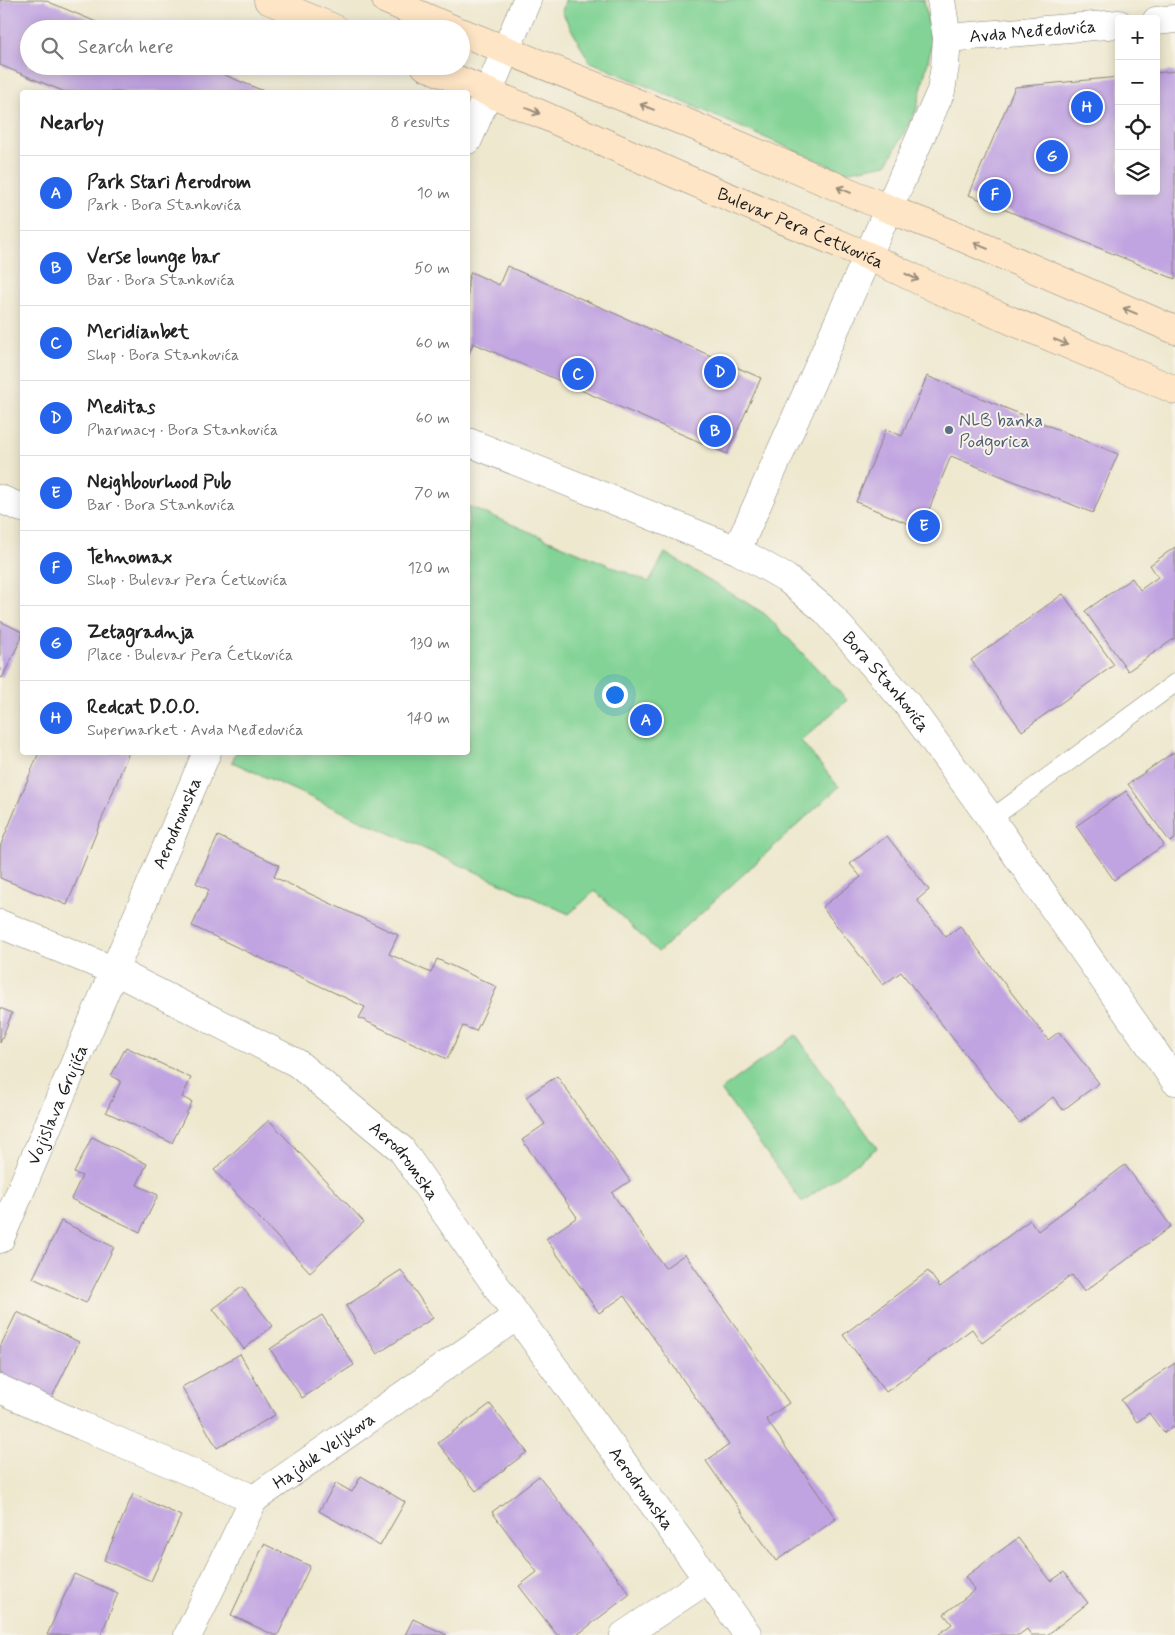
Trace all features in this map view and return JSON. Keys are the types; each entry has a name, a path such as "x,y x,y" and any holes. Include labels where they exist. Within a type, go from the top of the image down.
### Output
{"main road":[{"path":"268,0 315,20"},
{"path":"386,0 432,20"},
{"path":"470,36 963,238 1175,330"},
{"name":"Bulevar Pera Ćetkovića","path":"446,75 868,256 939,290 1175,390"}],"street":[{"path":"470,135 526,0"},
{"path":"738,550 941,91 947,38 941,0"},
{"path":"1160,21 1175,19"},
{"name":"Avda Međedovića","path":"947,38 1115,24"},
{"name":"Bora Stankovića","path":"470,443 738,550 786,578 826,611 906,704 991,819 1175,1081"},
{"path":"0,499 20,507"},
{"name":"Aerodromska","path":"206,755 115,971 298,1063 402,1149 517,1316 748,1635"},
{"path":"0,924 115,971"},
{"name":"Vojislava Grujića","path":"0,1240 115,971"},
{"name":"Hajduk Veljkova","path":"188,1635 254,1499 517,1316"},
{"path":"0,1389 254,1499"},
{"path":"624,1635 708,1579"}],"lane":[{"path":"991,819 1175,683"}],"green space":[{"path":"565,0 924,0 932,44 916,111 887,164 844,172 589,61 562,12"},
{"path":"470,507 649,582 665,553 765,614 847,700 801,741 839,787 658,952 595,891 569,914 232,762 235,755 470,755"},
{"path":"796,1035 877,1148 802,1202 721,1090"}],"building":[{"path":"0,0 44,0 92,20 20,20 20,73 0,65"},
{"path":"1175,71 1175,279 969,195 1015,87 1115,77 1115,195 1160,195 1160,73"},
{"path":"24,75 225,75 261,90 60,90"},
{"path":"507,266 761,378 727,454 473,343 470,351 471,272 499,285"},
{"path":"927,376 1118,454 1093,513 951,456 921,529 856,502 886,429 902,436"},
{"path":"1175,547 1175,638 1128,671 1085,611 1132,578 1140,590 1158,577 1150,565"},
{"path":"1063,594 1114,665 1022,731 971,660"},
{"path":"0,621 20,631 20,641 2,678 0,677"},
{"path":"1174,752 1175,839 1170,842 1128,784"},
{"path":"38,755 128,755 67,905 0,878 0,847"},
{"path":"1126,791 1164,845 1114,880 1076,826"},
{"path":"218,836 279,865 274,877 398,935 389,954 431,973 437,959 497,987 476,1031 463,1026 447,1059 359,1018 365,1007 192,926 209,890 196,883"},
{"path":"887,836 929,890 917,900 946,937 960,926 1048,1040 1059,1032 1099,1083 1063,1110 1053,1097 1019,1123 901,972 883,985 822,907 861,877 850,864"},
{"path":"0,1008 12,1013 0,1043"},
{"path":"126,1047 191,1078 182,1097 192,1102 172,1143 106,1112 121,1081 111,1076"},
{"path":"557,1076 630,1181 612,1193 665,1268 685,1254 789,1403 766,1419 836,1519 776,1561 706,1461 729,1445 624,1296 599,1313 546,1239 577,1217 522,1140 545,1124 526,1097"},
{"path":"269,1120 364,1222 310,1272 214,1170"},
{"path":"92,1137 147,1164 137,1185 158,1195 140,1232 71,1199 82,1176 74,1173"},
{"path":"1125,1165 1171,1226 1084,1292 1072,1275 982,1343 972,1329 886,1392 843,1335 928,1271 940,1287 1030,1220 1038,1231"},
{"path":"61,1221 114,1247 86,1303 33,1278"},
{"path":"401,1270 433,1318 377,1354 346,1306"},
{"path":"242,1287 273,1326 244,1349 213,1309"},
{"path":"17,1312 79,1342 51,1399 0,1375 0,1347"},
{"path":"322,1315 354,1365 302,1398 270,1349"},
{"path":"240,1354 275,1415 217,1448 182,1387"},
{"path":"1175,1363 1175,1429 1173,1426 1164,1433 1149,1413 1137,1422 1121,1400"},
{"path":"490,1404 527,1452 476,1491 438,1443"},
{"path":"361,1476 405,1502 380,1546 319,1511 336,1483 352,1492"},
{"path":"539,1476 630,1594 577,1635 557,1635 519,1586 537,1572 492,1512"},
{"path":"133,1494 181,1516 151,1581 104,1560"},
{"path":"1018,1538 1051,1581 1064,1572 1088,1603 1047,1635 1031,1635 1027,1629 1019,1635 938,1635 952,1624 944,1614 975,1590 965,1577"},
{"path":"264,1544 310,1566 278,1635 274,1635 231,1615"},
{"path":"74,1574 118,1593 101,1635 47,1635"},
{"path":"413,1619 447,1635 405,1635"}],"place":[{"name":"Redcat D.O.O.","path":"1087,107"},
{"name":"Zetagradnja","path":"1052,156"},
{"name":"Tehnomax","path":"995,195"},
{"name":"Meditas","path":"720,372"},
{"name":"Meridianbet","path":"578,374"},
{"name":"NLB banka Podgorica","path":"949,430"},
{"name":"Verse lounge bar","path":"715,431"},
{"name":"Neighbourhood Pub","path":"924,526"},
{"name":"Park Stari Aerodrom","path":"646,720"}]}
